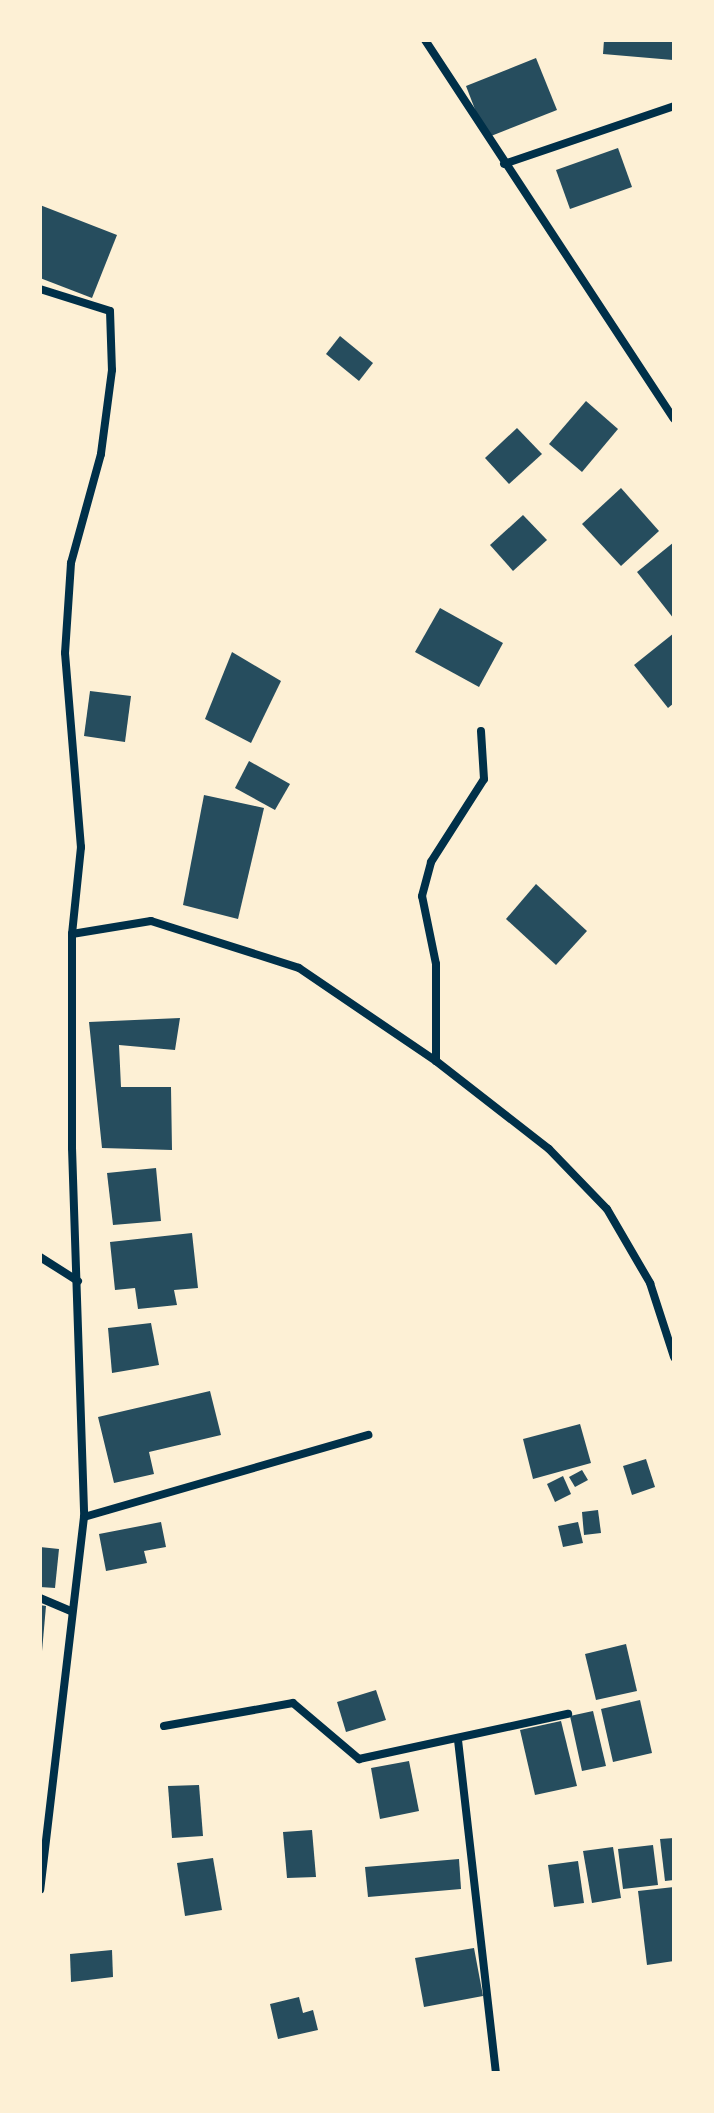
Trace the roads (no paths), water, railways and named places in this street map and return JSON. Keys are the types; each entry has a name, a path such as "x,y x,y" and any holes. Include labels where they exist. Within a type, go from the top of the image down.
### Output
{"street":[{"path":"425,40 674,419"},
{"path":"504,164 674,106"},
{"path":"40,289 110,311 101,454 71,563 65,653 81,847 72,934 84,1517 40,1889"},
{"path":"436,1061 436,964 422,896 431,862 484,779 481,731"},
{"path":"72,934 151,921 299,968 436,1061 549,1149 607,1209 650,1283 674,1357"},
{"path":"40,1257 78,1281"},
{"path":"84,1517 368,1435"},
{"path":"40,1598 71,1611"},
{"path":"164,1726 293,1703 359,1759 568,1714"},
{"path":"458,1740 496,2073"}]}
